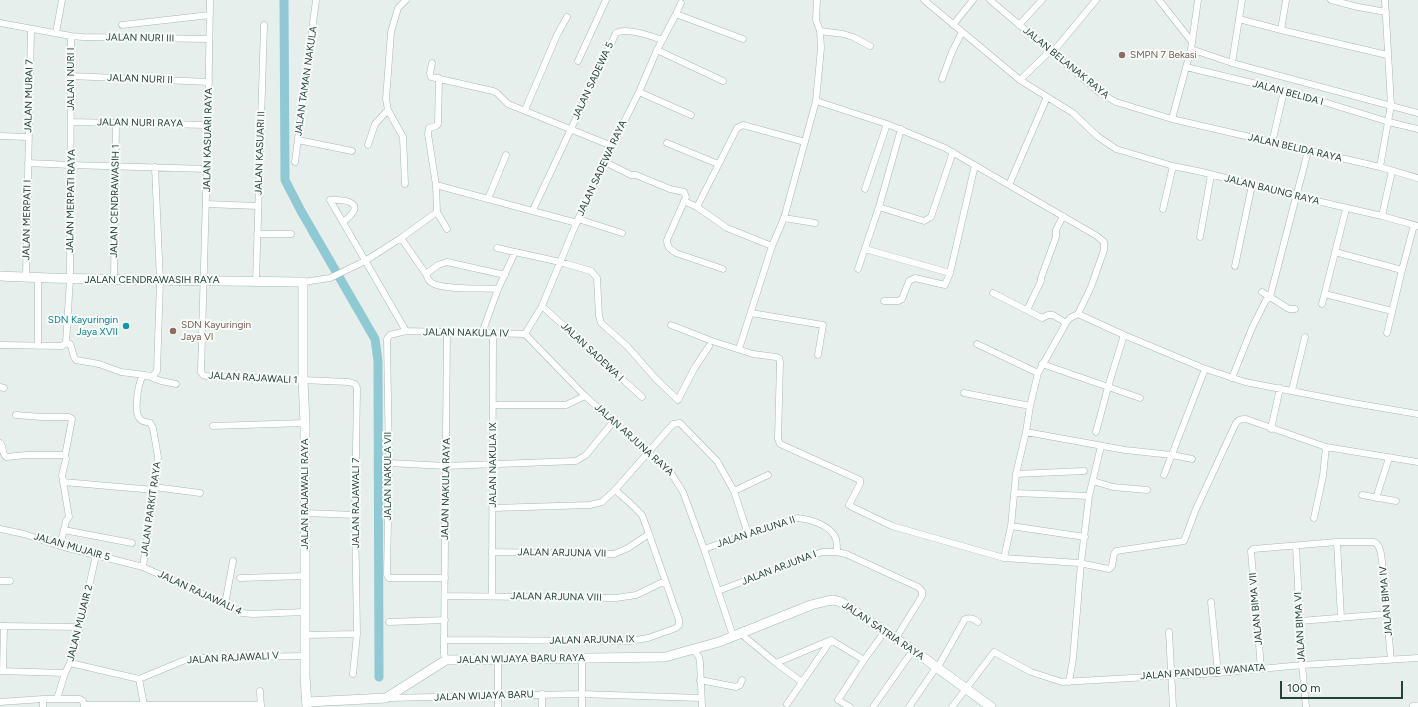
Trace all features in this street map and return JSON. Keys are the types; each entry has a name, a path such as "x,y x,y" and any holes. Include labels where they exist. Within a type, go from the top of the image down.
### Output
{"street":[{"path":"56,34 62,0"},
{"name":"JALAN KASUARI RAYA","path":"203,280 207,169 210,0"},
{"name":"JALAN TAMAN NAKULA","path":"294,162 316,0"},
{"path":"405,184 403,137 388,110 386,99 391,32 398,8 406,0"},
{"path":"578,61 606,0"},
{"path":"739,349 772,246 784,218 816,101 820,56 820,31 816,20 817,0"},
{"name":"JALAN BAUNG RAYA","path":"924,0 1020,80 1073,112 1102,141 1116,149 1173,166 1346,209 1382,216 1416,226"},
{"path":"954,26 973,0"},
{"name":"JALAN BELANAK RAYA","path":"990,0 1100,93 1116,102 1172,119"},
{"path":"1019,25 1042,0"},
{"path":"1020,80 1052,51 1096,0"},
{"path":"1159,0 1191,47 1232,63 1418,113"},
{"path":"1172,119 1187,66 1198,0"},
{"path":"1232,63 1242,0"},
{"path":"1282,30 1286,0"},
{"path":"1331,0 1386,12"},
{"path":"1380,167 1391,105 1385,0"},
{"name":"JALAN SADEWA RAYA","path":"525,334 542,306 604,162 681,3"},
{"path":"676,14 685,16 743,39"},
{"path":"122,25 210,15"},
{"path":"525,110 557,35 567,17"},
{"path":"1239,19 1387,55"},
{"name":"JALAN NURI III","path":"0,23 71,36 209,39"},
{"name":"JALAN KASUARI II","path":"256,281 264,25"},
{"name":"JALAN MURAI 7","path":"28,162 30,29"},
{"name":"JALAN SADEWA 5","path":"571,128 617,32 622,31 647,34 662,40"},
{"path":"820,31 843,34 853,37 870,46"},
{"path":"942,79 952,52 962,32"},
{"name":"JALAN NURI I","path":"71,36 71,122"},
{"path":"657,50 723,81"},
{"path":"432,63 430,75 493,91 508,104 571,128 612,146"},
{"name":"JALAN BELIDA I","path":"1187,66 1389,117 1418,130"},
{"name":"JALAN NURI II","path":"71,76 209,82"},
{"path":"439,78 439,110 437,126 429,129 436,185 437,212 447,229"},
{"path":"1272,142 1284,90"},
{"path":"639,92 691,115"},
{"path":"1009,185 1047,97"},
{"path":"816,101 901,129 953,152 1097,236 1104,242 1104,250 1091,287 1078,314 1070,318 1066,323 1038,373 1016,474 1011,526 1004,558"},
{"path":"368,145 375,124 388,110"},
{"name":"JALAN BELIDA RAYA","path":"1172,119 1380,167 1418,178"},
{"name":"JALAN NURI RAYA","path":"71,122 208,125"},
{"name":"JALAN MERPATI RAYA","path":"66,343 70,279 71,122"},
{"name":"JALAN CENDRAWASIH 1","path":"114,280 116,122"},
{"path":"865,189 887,124"},
{"path":"697,207 737,128 743,125 805,142"},
{"path":"533,210 571,128"},
{"path":"858,269 879,207 901,129"},
{"path":"0,136 28,136"},
{"path":"298,140 352,151"},
{"path":"667,143 718,164"},
{"path":"1232,378 1252,328 1266,300 1270,297 1295,196 1308,151"},
{"path":"879,207 924,221 928,220 931,217 953,152"},
{"path":"488,199 506,155"},
{"path":"28,162 71,165 207,169"},
{"name":"JALAN MERPATI I","path":"26,277 28,162"},
{"path":"604,162 630,175 636,175 670,189 684,192 686,197 667,240 667,245 676,253 723,269"},
{"path":"884,300 898,301 902,299 909,281 915,278 945,285 950,273 976,165"},
{"path":"1163,209 1173,166"},
{"path":"0,345 62,346 66,343 70,344 73,348 74,358 76,360 99,364 121,372 152,377 157,371 160,281 155,167"},
{"path":"1382,216 1392,171"},
{"path":"1200,237 1211,175"},
{"path":"436,185 622,233"},
{"path":"1235,266 1252,185"},
{"path":"343,222 351,216 353,212 354,209 352,203 346,200 330,200 406,331"},
{"path":"684,201 697,207 727,228 772,246"},
{"path":"206,204 258,206"},
{"path":"1322,304 1346,209"},
{"path":"303,282 330,278 365,261 401,238 437,212"},
{"path":"1027,310 1041,281 1056,237 1056,230 1063,216"},
{"path":"784,218 815,223"},
{"path":"1387,332 1402,270 1416,226"},
{"path":"257,234 290,234"},
{"path":"401,238 428,279 434,284 448,287 498,289"},
{"path":"497,248 560,262 591,271 595,274 597,278 599,316 601,323 627,346 656,379 678,400 694,369 709,346"},
{"path":"865,249 950,273"},
{"path":"482,333 498,289 515,252"},
{"path":"1335,252 1402,270"},
{"path":"426,274 438,265 447,262 505,275"},
{"name":"JALAN CENDRAWASIH RAYA","path":"0,276 160,281 203,280 303,282"},
{"path":"38,278 38,346"},
{"name":"JALAN RAJAWALI 1","path":"203,280 201,372 203,375 303,380"},
{"name":"JALAN RAJAWALI RAYA","path":"303,282 303,380 305,423 305,687 307,705"},
{"path":"1262,292 1289,309 1295,309"},
{"path":"993,293 1042,318 1048,315 1053,315 1066,323"},
{"path":"1324,294 1392,311"},
{"name":"JALAN SADEWA I","path":"542,306 642,397"},
{"path":"751,313 823,325 818,355"},
{"path":"1078,314 1124,336 1205,369 1245,382 1418,414"},
{"path":"671,325 712,341 753,354 779,358 778,439 780,444 860,480 860,484 850,505 852,507 892,526 1004,558 1081,564 1109,569 1112,566 1116,551 1184,541 1196,509 1236,422 1241,419 1246,419 1326,447 1418,462"},
{"name":"JALAN NAKULA IV","path":"406,331 525,334"},
{"name":"JALAN NAKULA VII","path":"406,331 390,336 387,339 389,463 387,575 389,578 445,578"},
{"name":"JALAN NAKULA RAYA","path":"445,657 444,596 447,332"},
{"name":"JALAN NAKULA IX","path":"492,596 493,333"},
{"name":"JALAN ARJUNA RAYA","path":"525,334 585,396 671,473 683,492 736,634"},
{"path":"1096,432 1124,336"},
{"path":"1292,390 1305,337"},
{"path":"977,344 1038,373"},
{"path":"1042,364 1140,398"},
{"path":"1164,475 1205,369"},
{"path":"145,375 161,381 176,384"},
{"name":"JALAN PARKIT RAYA","path":"143,567 158,456 153,428 150,423 141,420 137,407 140,379 145,375"},
{"name":"JALAN RAJAWALI 7","path":"303,380 349,382 355,384 356,388 355,515 357,634 354,674"},
{"path":"1271,429 1280,388"},
{"path":"964,393 1030,406"},
{"path":"493,405 566,405 585,396"},
{"path":"16,415 69,417 72,419 72,426 62,475 69,517 66,520 60,546"},
{"path":"389,463 446,466 576,462 586,455 613,422"},
{"path":"213,426 305,423"},
{"path":"492,508 590,505 602,502 648,454 673,424 680,423 717,461 734,491 748,534"},
{"path":"1026,432 1125,450 1172,455 1192,459"},
{"path":"0,443 2,445 3,454 6,457 26,455 65,456"},
{"path":"1069,682 1073,660 1081,564 1089,496 1101,446"},
{"path":"1314,518 1326,447"},
{"path":"1376,498 1389,458"},
{"path":"1016,474 1084,471"},
{"path":"734,491 768,475"},
{"path":"1093,481 1113,487 1146,490"},
{"path":"63,482 200,493"},
{"name":"JALAN ARJUNA IX","path":"444,643 628,641 648,638 676,628 679,625 679,620 650,534 642,515 615,490"},
{"path":"1015,493 1089,496"},
{"path":"1362,495 1396,501"},
{"path":"305,513 355,515"},
{"name":"JALAN ARJUNA II","path":"704,549 797,518 802,518 824,526 831,531 836,537 837,552"},
{"path":"1011,526 1085,537"},
{"name":"JALAN MUJAIR 5","path":"0,529 24,534 60,546 143,567"},
{"path":"64,530 132,543"},
{"name":"JALAN ARJUNA VII","path":"492,552 614,554 628,548 650,534"},
{"path":"1296,546 1337,542 1341,618"},
{"name":"JALAN BIMA IV","path":"1337,542 1377,543 1380,548 1391,660"},
{"name":"JALAN BIMA VII","path":"1261,668 1251,554 1252,550 1296,546"},
{"name":"JALAN BIMA VI","path":"1296,546 1302,665 1306,707"},
{"name":"JALAN ARJUNA I","path":"720,590 822,552 837,552 846,554 918,587 922,592 922,596 896,638"},
{"name":"JALAN MUJAIR 2","path":"2,671 65,673 70,663 80,627 96,555"},
{"path":"226,604 233,561"},
{"name":"JALAN RAJAWALI 4","path":"143,567 226,604 242,613 305,612"},
{"path":"240,578 305,576"},
{"path":"0,581 10,581"},
{"name":"JALAN ARJUNA VIII","path":"444,596 616,598 636,595 665,581"},
{"name":"JALAN SATRIA RAYA","path":"695,649 719,642 811,605 834,600 841,602 896,638 938,667 991,707"},
{"path":"1211,602 1218,673"},
{"path":"1300,621 1387,614"},
{"path":"909,707 935,669 938,667 965,619 969,618 978,622"},
{"path":"389,622 445,620"},
{"path":"2,671 2,626 80,627"},
{"path":"834,707 864,660 885,631"},
{"path":"1169,632 1173,707"},
{"path":"305,635 357,634"},
{"path":"736,634 802,682"},
{"path":"776,663 831,640"},
{"path":"831,640 864,660"},
{"path":"787,704 831,640"},
{"path":"695,649 700,662 700,698 702,707"},
{"name":"JALAN WIJAYA BARU RAYA","path":"386,698 445,657 498,660 665,657 695,649"},
{"path":"873,707 913,650"},
{"name":"JALAN PANDUDE WANATA","path":"966,688 994,652 1031,672 1062,682 1172,674 1218,673 1261,668 1418,658"},
{"name":"JALAN RAJAWALI V","path":"140,681 192,658 306,656"},
{"path":"582,658 582,706"},
{"path":"498,660 498,707"},
{"path":"70,663 134,678 140,681 144,705"},
{"path":"57,699 65,673"},
{"path":"700,680 736,687 740,685 742,680"},
{"path":"952,707 966,688"},
{"path":"0,703 43,699 80,699 83,701 84,706 261,706 260,691"},
{"path":"542,694 542,707"},
{"name":"JALAN WIJAYA BARU","path":"386,698 542,694 700,698"},
{"path":"307,705 356,703 386,698"},
{"path":"43,699 43,707"},
{"path":"838,700 850,707"}],"waterway":[{"path":"284,0 285,180 301,211 375,339 378,361 379,677"}],"place":[{"name":"SMPN 7 Bekasi","path":"1122,55"},
{"name":"SDN Kayuringin Jaya XVII","path":"126,326"},
{"name":"SDN Kayuringin Jaya VI","path":"173,331"}]}
